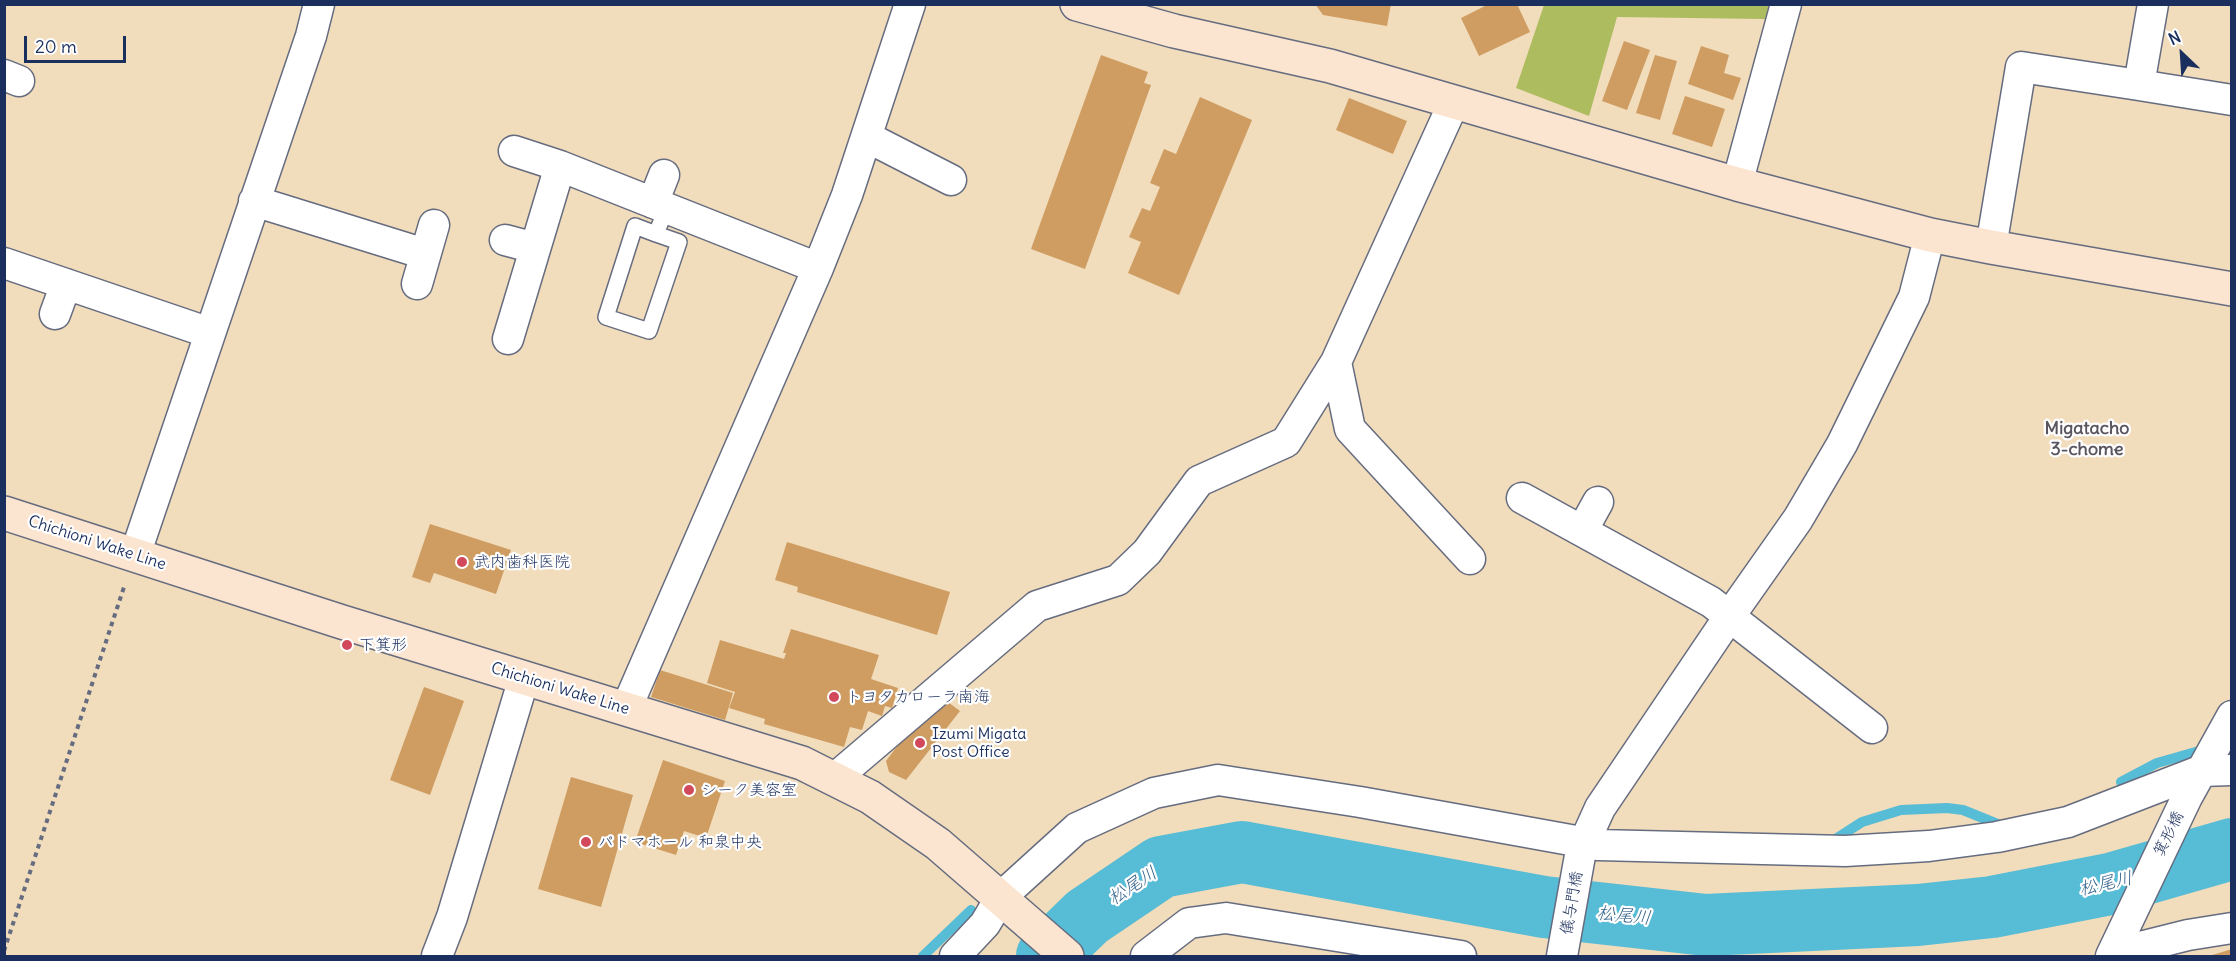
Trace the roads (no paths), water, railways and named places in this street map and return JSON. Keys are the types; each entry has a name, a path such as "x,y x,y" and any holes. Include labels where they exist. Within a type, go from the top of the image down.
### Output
{"street":[{"path":"135,555 311,36 319,4"},
{"path":"626,710 818,268 847,195 910,4"},
{"path":"1077,4 1174,32 1330,66 1737,184 1930,235 2232,289"},
{"path":"1737,184 1786,4"},
{"path":"2139,85 2153,4"},
{"path":"1991,247 2021,67 2232,100"},
{"path":"834,779 1037,606 1118,580 1147,552 1199,480 1286,442 1336,362 1454,102"},
{"path":"867,137 951,180"},
{"path":"514,151 560,166 659,215 818,268"},
{"path":"508,339 560,166"},
{"path":"659,215 664,175"},
{"path":"254,201 425,254"},
{"path":"417,284 434,225"},
{"name":"儀与門橋","path":"1562,957 1582,846 1600,808 1798,519 1842,444 1914,297 1930,235"},
{"path":"505,240 535,248"},
{"path":"4,262 210,333"},
{"path":"55,314 66,284"},
{"path":"1336,362 1350,429 1470,560"},
{"path":"1522,498 1711,602 1872,728"},
{"path":"1582,531 1598,502"},
{"name":"Chichioni Wake Line","path":"4,513 626,710 802,763 870,797 938,844 1067,957"},
{"path":"437,957 452,917 524,678"},
{"name":"箕形橋","path":"2114,949 2200,771 2232,716"},
{"path":"955,957 985,924 1009,904 1077,828 1154,793 1218,780 1360,802 1582,846 1845,851 1929,846 1997,837 2067,822 2200,771 2232,770"},
{"path":"1146,957 1189,923 1226,918 1461,957"},
{"path":"2114,949 2232,928"}],"lane":[{"path":"659,215 679,242 649,332 606,316 635,226 659,215"}],"waterway":[{"path":"2121,782 2157,763 2199,751"},
{"path":"1831,842 1862,822 1901,810 1947,808 1963,810 2005,827"},
{"name":"松尾川","path":"1047,956 1087,917 1161,867 1242,852 1544,907 1706,925 1918,915 1992,907 2110,884 2232,849"},
{"path":"923,956 971,910"}],"place":[{"name":"武内歯科医院","path":"462,562"},
{"name":"下箕形","path":"347,645"},
{"name":"トヨタカローラ南海","path":"834,697"},
{"name":"Izumi Migata Post Office","path":"920,743"},
{"name":"シーク美容室","path":"689,790"},
{"name":"パドマホール 和泉中央","path":"586,842"}],"district":[{"name":"Migatacho 3-chome","path":"2087,439"}]}
